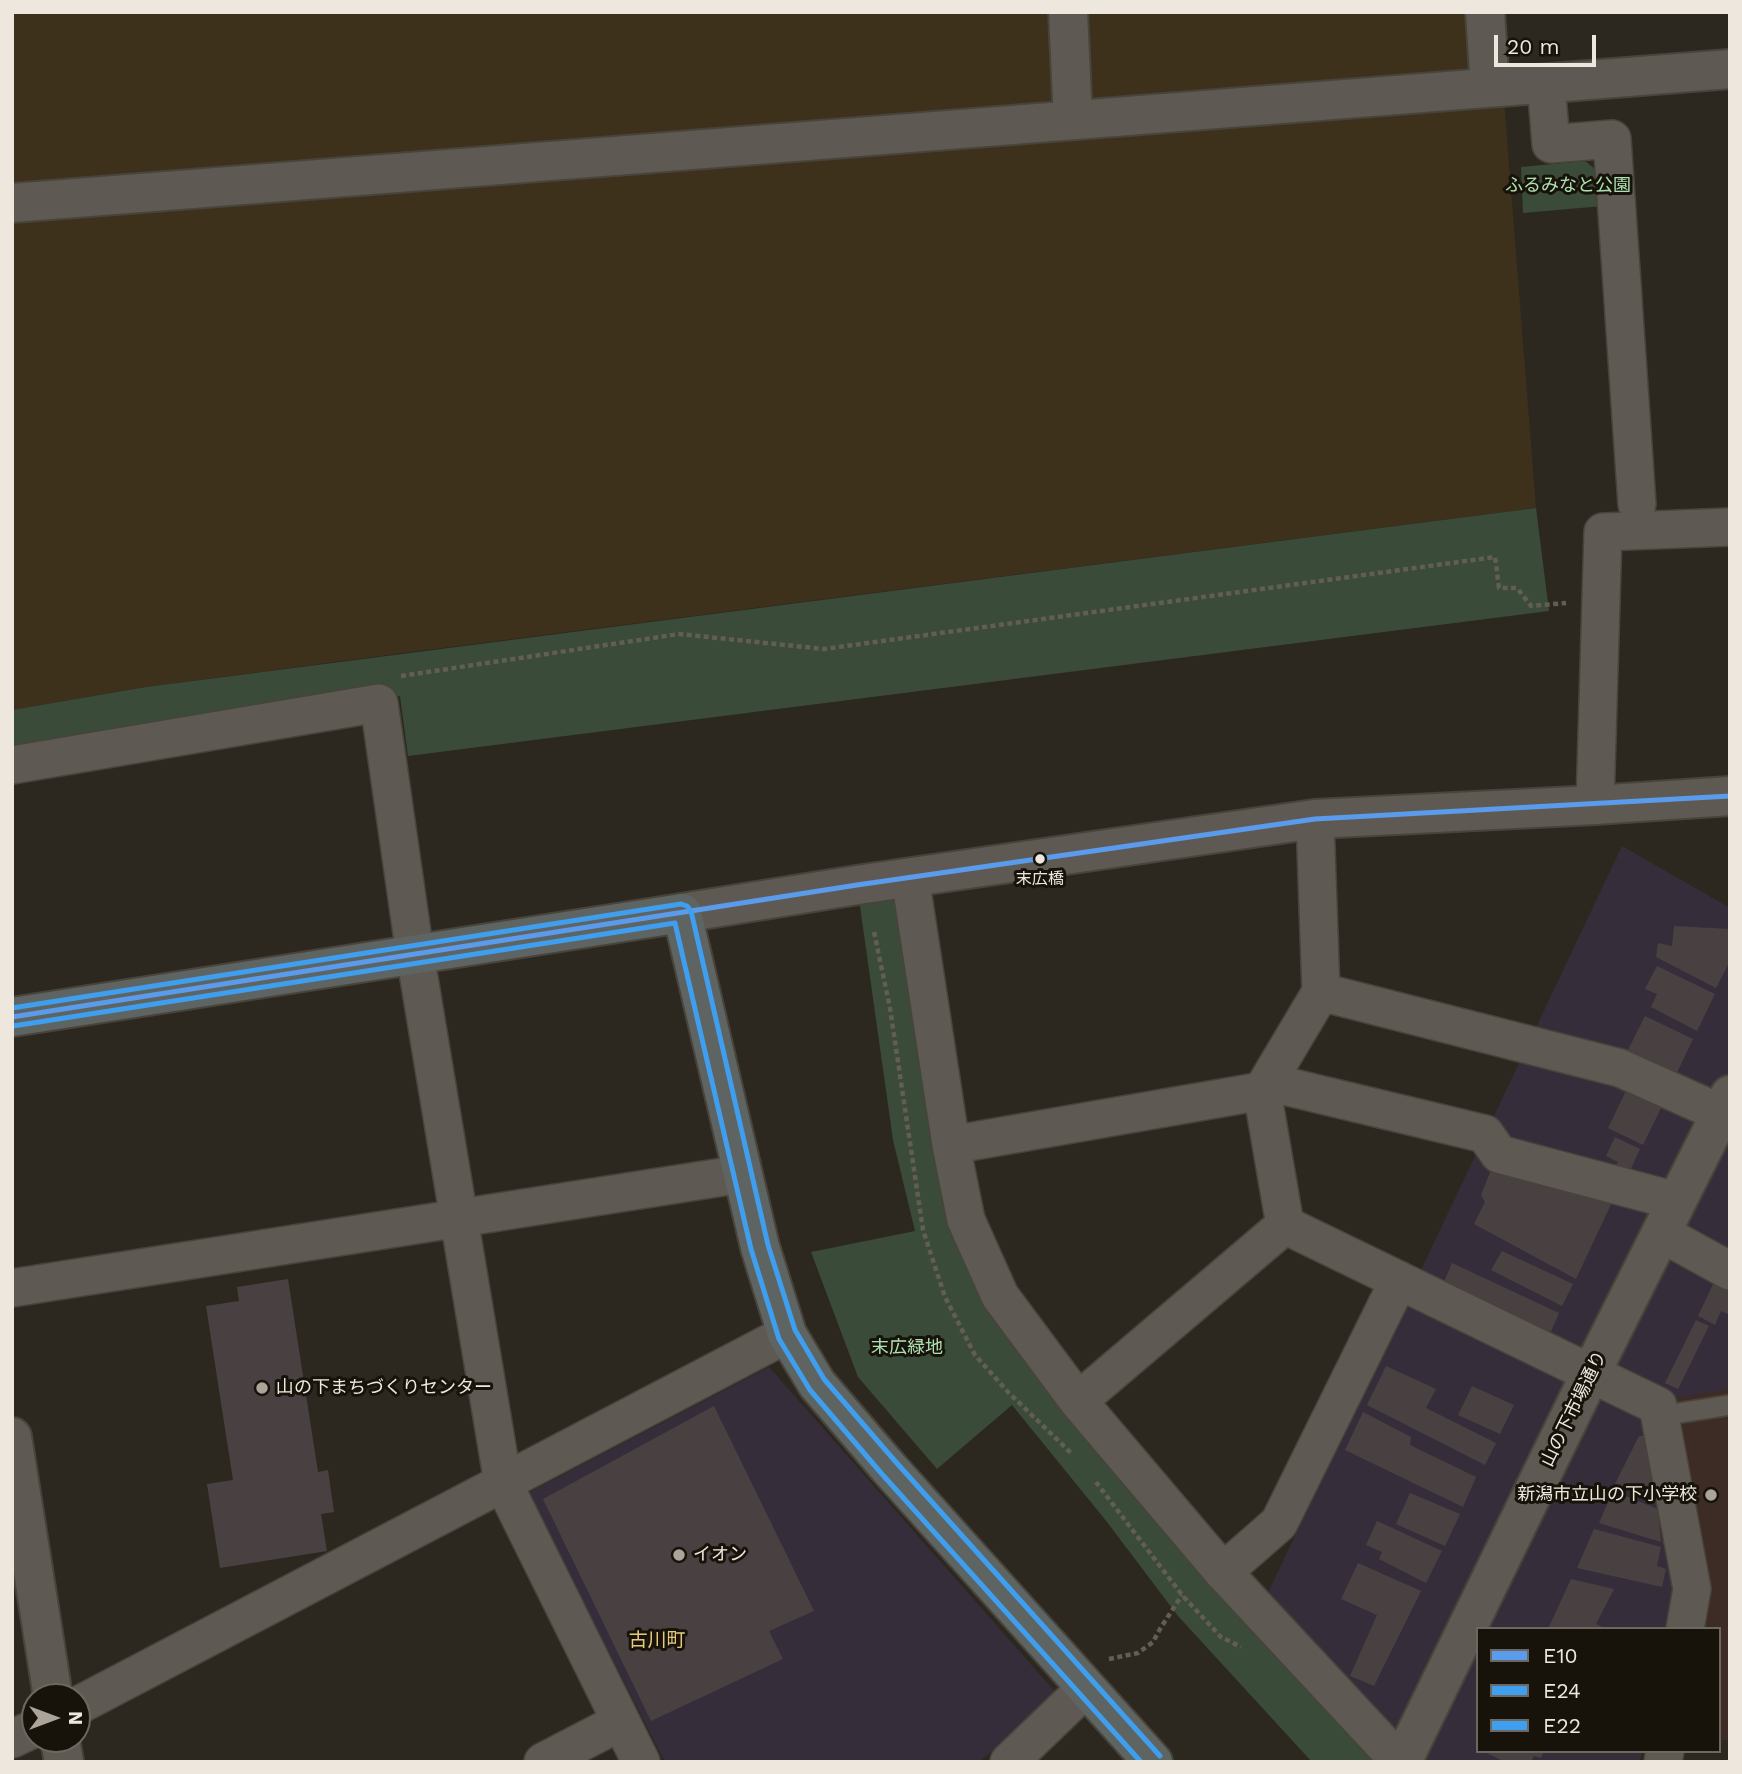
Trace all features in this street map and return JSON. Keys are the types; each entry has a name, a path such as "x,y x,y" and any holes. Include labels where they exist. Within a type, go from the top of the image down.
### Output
{"highway":[{"path":"12,1017 682,913 760,1247 787,1334 817,1384 888,1467 1094,1675 1153,1762"}],"street":[{"path":"1068,12 1073,120"},
{"path":"1485,12 1490,87"},
{"path":"12,203 1730,69"},
{"path":"1546,83 1551,144 1612,139 1637,504"},
{"path":"1595,805 1602,531 1730,527"},
{"path":"12,765 379,703 415,954 503,1483 641,1762"},
{"path":"682,913 910,877 1315,819 1730,796"},
{"path":"1285,1225 1265,1087 1321,992 1315,819"},
{"path":"910,877 951,1145 966,1220 1000,1296 1078,1401 1223,1572 1401,1762"},
{"path":"1321,992 1620,1068 1725,1104"},
{"path":"951,1145 1265,1087 1485,1134 1499,1154 1669,1217 1730,1271"},
{"name":"山の下市場通り","path":"1401,1762 1725,1104"},
{"path":"12,1287 742,1174"},
{"path":"1078,1401 1285,1225"},
{"path":"1285,1225 1658,1406 1692,1589 1685,1627"},
{"path":"1223,1572 1279,1523 1399,1280"},
{"path":"91,1699 787,1334"},
{"path":"14,1458 51,1683"},
{"path":"1009,1762 1094,1675"},
{"path":"543,1762 620,1722"}],"lane":[{"path":"1660,1416 1730,1405"}],"path":[{"path":"393,678 679,634 824,649 1495,557 1499,588 1517,588 1531,606 1601,600"},
{"path":"1094,1675 1138,1653 1153,1642 1182,1595"}],"shaded area":[{"path":"12,12 1497,12 1536,508 146,687 12,710"},
{"path":"1622,846 1730,908 1730,1557 1699,1627 1476,1627 1476,1753 1642,1753 1639,1762 1404,1762 1267,1595"},
{"path":"769,1367 1057,1694 979,1762 665,1762 528,1493"},
{"name":"新潟市立山の下小学校","path":"1730,1389 1730,1740 1721,1740 1721,1627 1702,1627 1708,1593 1676,1398"}],"green space":[{"name":"ふるみなと公園","path":"1585,161 1600,173 1603,206 1523,213 1521,167"},
{"path":"1536,508 1549,611 408,756 400,696 12,758 12,710 146,687"},
{"name":"末広緑地","path":"910,877 1000,1296 1400,1762 1312,1762 1178,1616 1107,1522 1012,1405 937,1469 858,1377 811,1252 915,1231 893,1140 857,885"}],"building":[{"path":"1674,926 1730,929 1730,961 1716,988 1656,957 1658,943 1672,946"},
{"path":"1657,966 1715,994 1697,1031 1651,1007 1657,994 1645,989"},
{"path":"1645,1016 1693,1039 1673,1081 1625,1056"},
{"path":"1626,1091 1661,1108 1643,1145 1608,1128"},
{"path":"1615,1137 1640,1149 1627,1177 1613,1170 1618,1162 1606,1156"},
{"path":"1491,1170 1612,1202 1576,1279 1474,1224 1485,1202 1481,1195"},
{"path":"1502,1251 1573,1284 1562,1306 1491,1270"},
{"path":"1452,1263 1559,1313 1549,1336 1443,1284"},
{"path":"1716,1278 1730,1285 1730,1315 1721,1311 1715,1325 1698,1316"},
{"name":"山の下まちづくりセンター","path":"288,1279 318,1472 328,1470 334,1512 321,1514 327,1551 220,1568 207,1484 233,1480 206,1306 239,1301 237,1287"},
{"path":"1696,1320 1709,1326 1678,1389 1665,1383"},
{"path":"1386,1366 1436,1389 1426,1408 1496,1443 1485,1465 1367,1405"},
{"path":"1472,1386 1514,1405 1500,1434 1458,1415"},
{"name":"イオン","path":"714,1406 814,1611 769,1631 783,1659 651,1721 543,1499"},
{"path":"1363,1412 1411,1437 1410,1445 1476,1477 1463,1507 1345,1450"},
{"path":"1639,1436 1645,1436 1656,1501 1615,1484"},
{"path":"1613,1491 1658,1509 1661,1542 1599,1523"},
{"path":"1410,1493 1460,1514 1445,1546 1396,1524"},
{"path":"1377,1521 1442,1551 1426,1583 1379,1559 1382,1552 1366,1545"},
{"path":"1594,1529 1661,1547 1657,1566 1666,1569 1662,1587 1577,1568"},
{"path":"1358,1563 1421,1591 1374,1686 1350,1676 1377,1615 1341,1599"},
{"path":"1571,1579 1614,1589 1596,1624 1602,1627 1549,1627"},
{"path":"1487,1753 1543,1753 1541,1758 1534,1756 1531,1762 1505,1762"}],"transit line":[{"name":"E10","path":"12,1017 857,885 1315,819 1730,796"},
{"name":"E22","path":"12,1008 681,904 687,906 691,911 768,1245 795,1330 824,1379 1160,1756"},
{"name":"E24","path":"13,1026 675,923 751,1249 779,1339 810,1390 881,1473 1141,1762"}],"place":[{"name":"末広橋","path":"1040,859"},
{"name":"山の下まちづくりセンター","path":"262,1388"},
{"name":"新潟市立山の下小学校","path":"1711,1495"},
{"name":"イオン","path":"679,1555"}],"district":[{"name":"古川町","path":"657,1640"}]}
